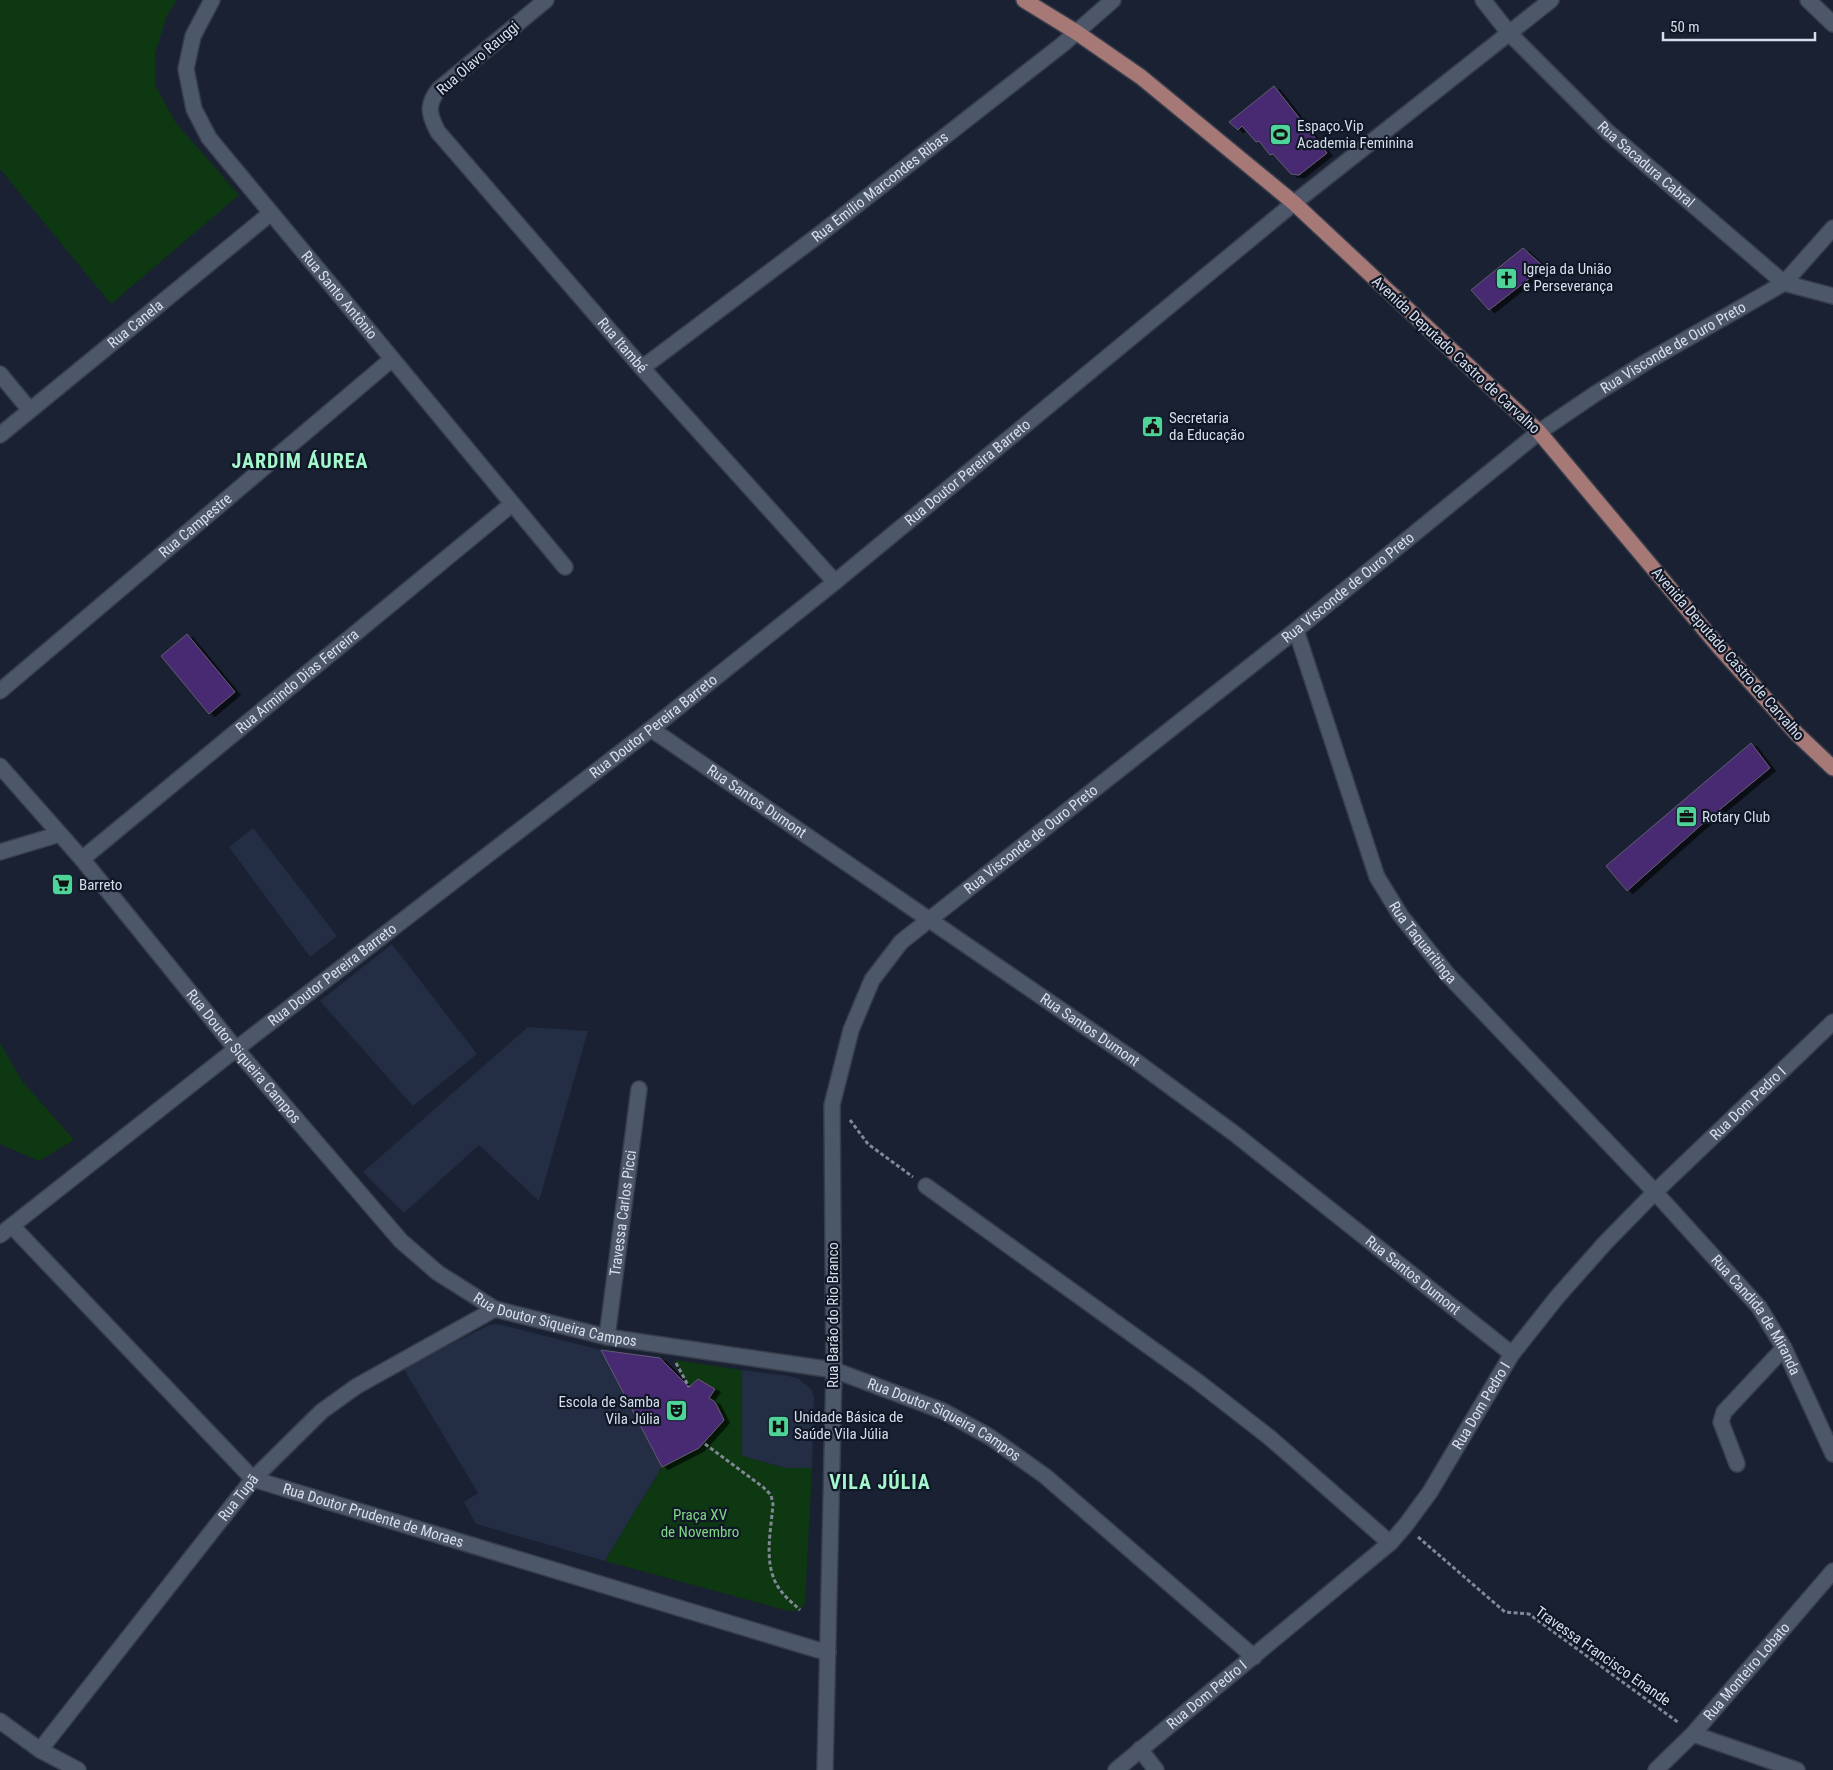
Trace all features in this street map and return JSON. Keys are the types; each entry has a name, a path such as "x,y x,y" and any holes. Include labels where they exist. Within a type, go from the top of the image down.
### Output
{"main road":[{"name":"Avenida Deputado Castro de Carvalho","path":"1024,0 1076,32 1141,77 1294,203 1539,432 1719,646 1797,734 1833,768"}],"street":[{"name":"Rua Santo Antônio","path":"212,0 192,36 186,69 194,109 209,138 565,567"},
{"name":"Rua Olavo Rauggi","path":"432,97 439,89 546,0"},
{"name":"Rua Emílio Marcondes Ribas","path":"642,368 816,237 1076,32 1113,0"},
{"name":"Rua Sacadura Cabral","path":"1483,0 1509,33 1608,132 1784,283 1833,296"},
{"name":"Rua Doutor Pereira Barreto","path":"6,1230 236,1049 651,729 835,582 1294,203 1551,0"},
{"path":"1808,0 1833,24"},
{"name":"Rua Itambé","path":"432,97 430,107 432,119 438,132 642,368 835,582"},
{"name":"Rua Canela","path":"0,435 29,409 271,213"},
{"name":"Rua Visconde de Ouro Preto","path":"930,920 1296,630 1539,432 1640,365 1784,283 1833,228"},
{"name":"Rua Campestre","path":"0,691 392,359"},
{"path":"0,374 29,409"},
{"name":"Rua Armindo Dias Ferreira","path":"82,859 512,504"},
{"name":"Rua Taquaritinga","path":"1296,630 1377,877 1401,916 1448,975 1655,1192"},
{"name":"Rua Santos Dumont","path":"651,729 1134,1060 1235,1134 1512,1354"},
{"name":"Rua Doutor Siqueira Campos","path":"0,766 82,859 236,1049 401,1241 438,1273 495,1308 607,1337 834,1370 943,1411 990,1437 1045,1476 1254,1657"},
{"path":"0,852 60,834"},
{"name":"Rua Barão do Rio Branco","path":"826,1770 834,1370 832,1105 851,1030 872,980 901,942 930,920"},
{"name":"Rua Dom Pedro I","path":"1116,1770 1390,1543 1406,1526 1430,1492 1512,1354 1558,1296 1606,1242 1655,1192 1833,1022"},
{"name":"Travessa Carlos Picci","path":"607,1337 639,1088"},
{"path":"926,1186 1197,1381 1268,1437 1390,1543"},
{"name":"Rua Candida de Miranda","path":"1655,1192 1759,1307 1784,1348 1833,1454"},
{"name":"Rua Doutor Prudente de Moraes","path":"6,1230 253,1479 828,1652"},
{"name":"Rua Tupã","path":"40,1750 253,1479 322,1411 357,1386 495,1308"},
{"path":"1737,1464 1721,1422 1721,1417 1784,1348"},
{"name":"Rua Monteiro Lobato","path":"1656,1770 1693,1734 1833,1571"},
{"path":"0,1721 40,1750 78,1770"},
{"path":"1693,1734 1797,1770"},
{"path":"1140,1749 1156,1770"}],"path":[{"path":"832,1105 852,1121 868,1144 926,1186"},
{"path":"675,1360 689,1387"},
{"path":"704,1444 763,1487 771,1495 773,1504 769,1563 780,1590 800,1610"},
{"name":"Travessa Francisco Enande","path":"1406,1526 1506,1612 1529,1614 1693,1734"}],"shaded area":[{"path":"253,828 337,936 310,957 229,847"},
{"path":"392,944 477,1054 413,1106 320,1001"},
{"path":"528,1027 588,1031 539,1201 479,1145 404,1213 363,1172"},
{"path":"498,1324 601,1350 662,1467 605,1561 476,1524 464,1502 478,1493 403,1368 489,1325"},
{"name":"Unidade Básica de Saúde Vila Júlia","path":"742,1370 789,1376 799,1379 811,1389 814,1396 812,1468 785,1468 742,1456"}],"green space":[{"path":"0,0 177,0 167,15 155,54 155,85 176,123 239,195 111,304 0,169"},
{"path":"0,1043 22,1081 74,1140 39,1161 0,1144"},
{"name":"Praça XV de Novembro","path":"675,1360 742,1370 742,1456 784,1468 812,1468 805,1604 800,1610 789,1611 605,1561 662,1467 699,1448 724,1420 715,1402 709,1398 715,1389 698,1379 689,1387"}],"building":[{"name":"Espaço.Vip Academia Feminina","path":"1274,86 1327,153 1299,175 1291,174 1273,154 1270,155 1259,141 1256,142 1242,126 1238,130 1229,122"},
{"name":"Igreja da União e Perseverança","path":"1523,248 1544,267 1489,310 1471,290"},
{"path":"187,634 235,692 209,714 161,656"},
{"name":"Rotary Club","path":"1751,743 1770,768 1701,825 1627,891 1606,866"},
{"name":"Escola de Samba Vila Júlia","path":"601,1350 660,1358 689,1387 698,1379 715,1389 709,1398 715,1402 724,1420 699,1448 662,1467"}],"place":[{"name":"Espaço.Vip Academia Feminina","path":"1281,135"},
{"name":"Igreja da União e Perseverança","path":"1507,278"},
{"name":"Secretaria da Educação","path":"1153,427"},
{"name":"Rotary Club","path":"1686,817"},
{"name":"Barreto","path":"63,885"},
{"name":"Escola de Samba Vila Júlia","path":"676,1411"},
{"name":"Unidade Básica de Saúde Vila Júlia","path":"778,1426"}],"district":[{"name":"JARDIM ÁUREA","path":"300,461"},
{"name":"VILA JÚLIA","path":"880,1482"}]}
